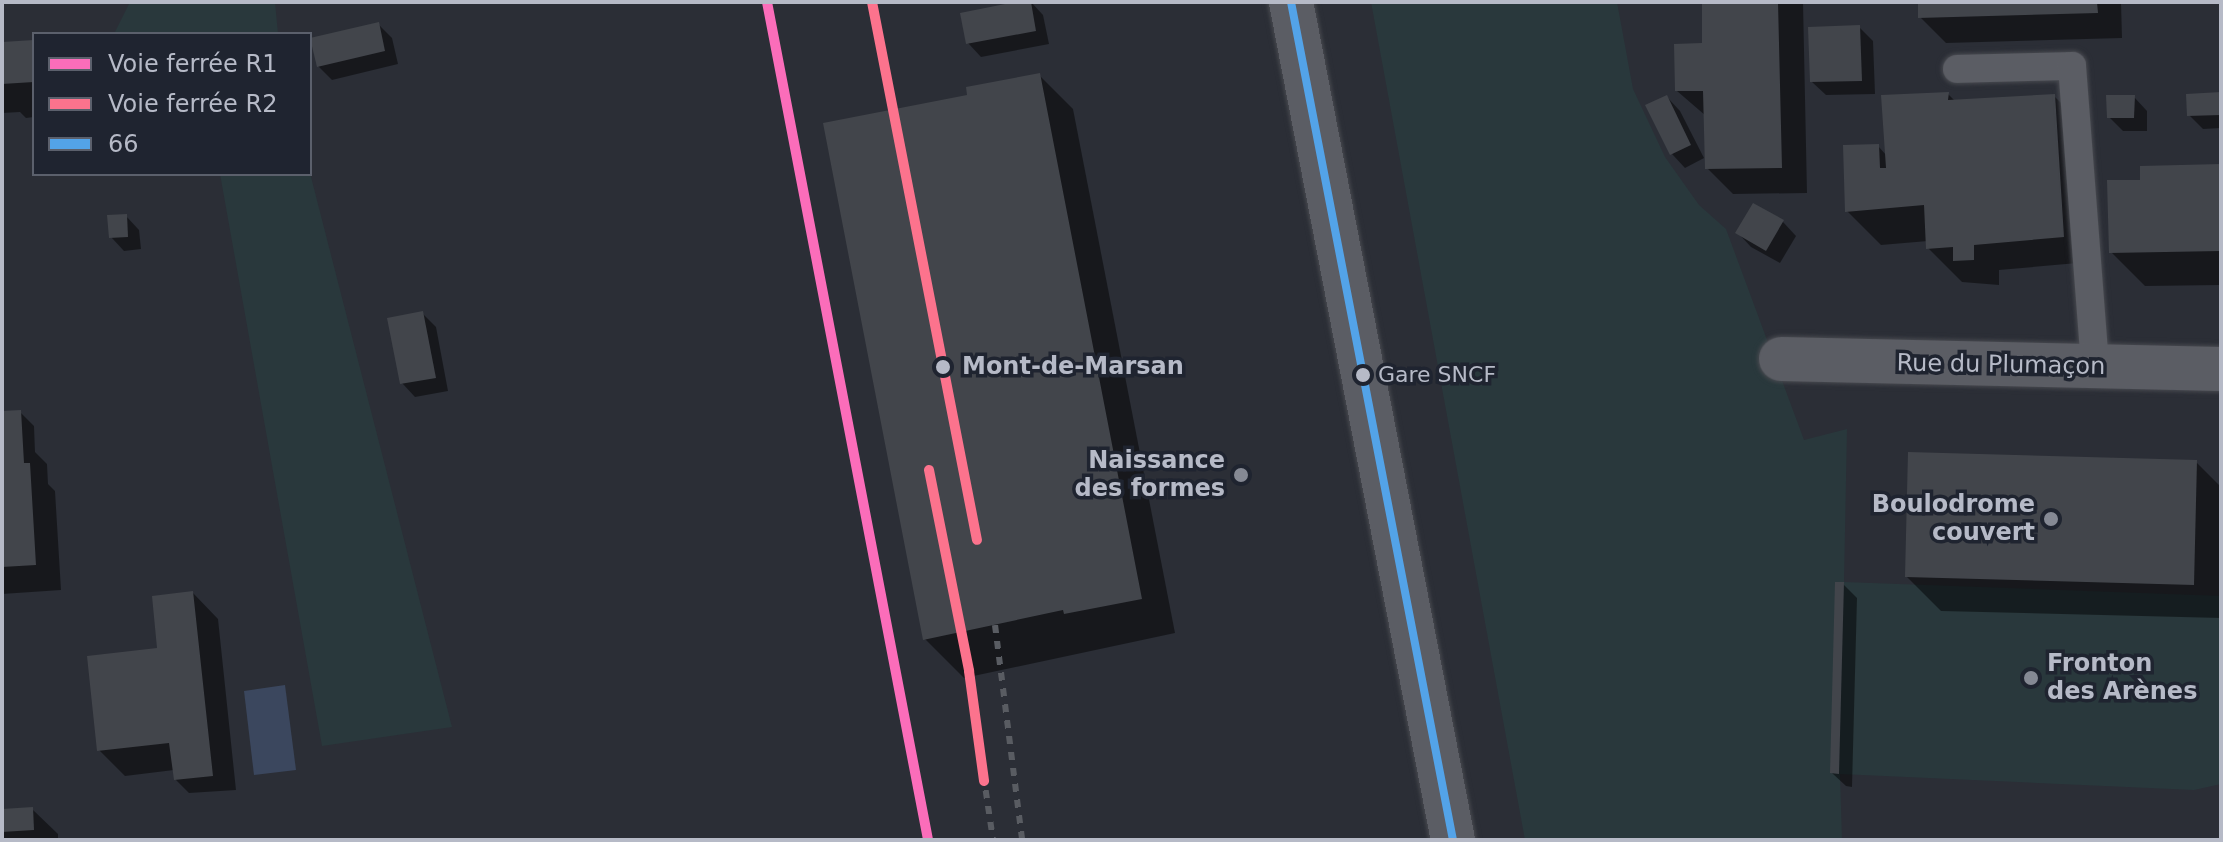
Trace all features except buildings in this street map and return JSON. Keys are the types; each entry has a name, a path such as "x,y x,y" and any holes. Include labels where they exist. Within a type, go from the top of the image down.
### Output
{"street":[{"path":"1291,2 1453,840"},
{"name":"Rue du Plumaçon","path":"1781,359 2221,369"}],"lane":[{"path":"1957,69 2072,66 2095,367"}],"shaded area":[{"path":"130,2 275,2 278,32 115,32"},
{"path":"1371,2 1617,2 1633,89 1665,157 1699,205 1726,229 1804,440 1847,429 1844,582 2221,596 2221,784 2194,790 1840,774 1842,840 1525,840"},
{"path":"220,176 311,176 452,727 322,746"}],"water":[{"path":"285,685 296,770 254,775 244,691"}],"railway":[{"path":"840,384 928,840"},
{"path":"995,625 1022,840"},
{"path":"962,632 993,840"}],"rail line":[{"name":"R1","path":"767,2 928,840"},
{"name":"R2","path":"872,2 977,540"},
{"name":"R2","path":"929,470 969,671 984,781"}],"transit line":[{"name":"66","path":"1291,2 1453,840"}],"place":[{"name":"Mont-de-Marsan","path":"943,367"},
{"name":"Gare SNCF","path":"1363,375"},
{"name":"Naissance des formes","path":"1241,475"},
{"name":"Boulodrome couvert","path":"2051,519"},
{"name":"Fronton des Arènes","path":"2031,678"}]}
